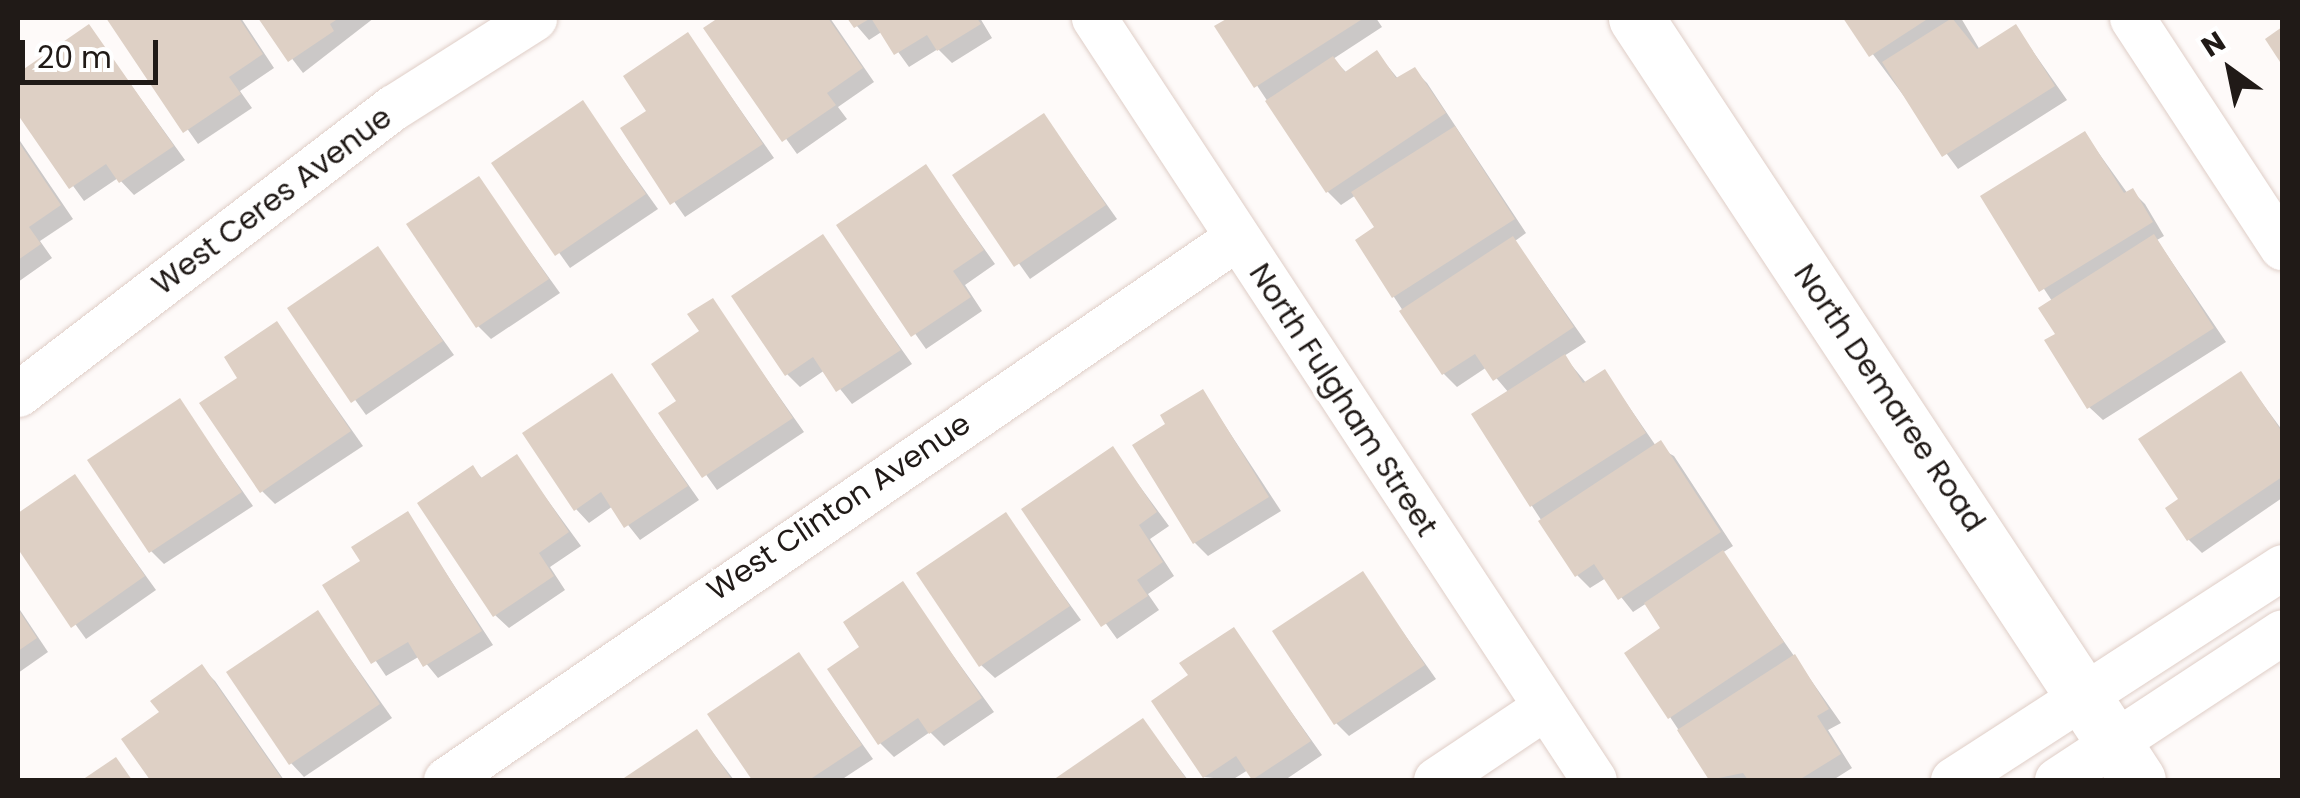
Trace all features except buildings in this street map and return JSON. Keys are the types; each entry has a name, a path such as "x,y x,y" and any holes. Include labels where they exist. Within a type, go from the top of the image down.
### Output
{"main road":[{"name":"North Demaree Road","path":"1636,18 2086,694 2126,761"}],"street":[{"name":"West Ceres Avenue","path":"18,394 394,107 534,18"},
{"name":"North Fulgham Street","path":"1094,18 1594,780"},
{"path":"2132,18 2282,247"},
{"name":"West Clinton Avenue","path":"446,780 496,766 1236,238"},
{"path":"1953,780 2282,567"},
{"path":"2056,780 2126,761 2282,632"},
{"path":"1436,780 1545,707"}]}
